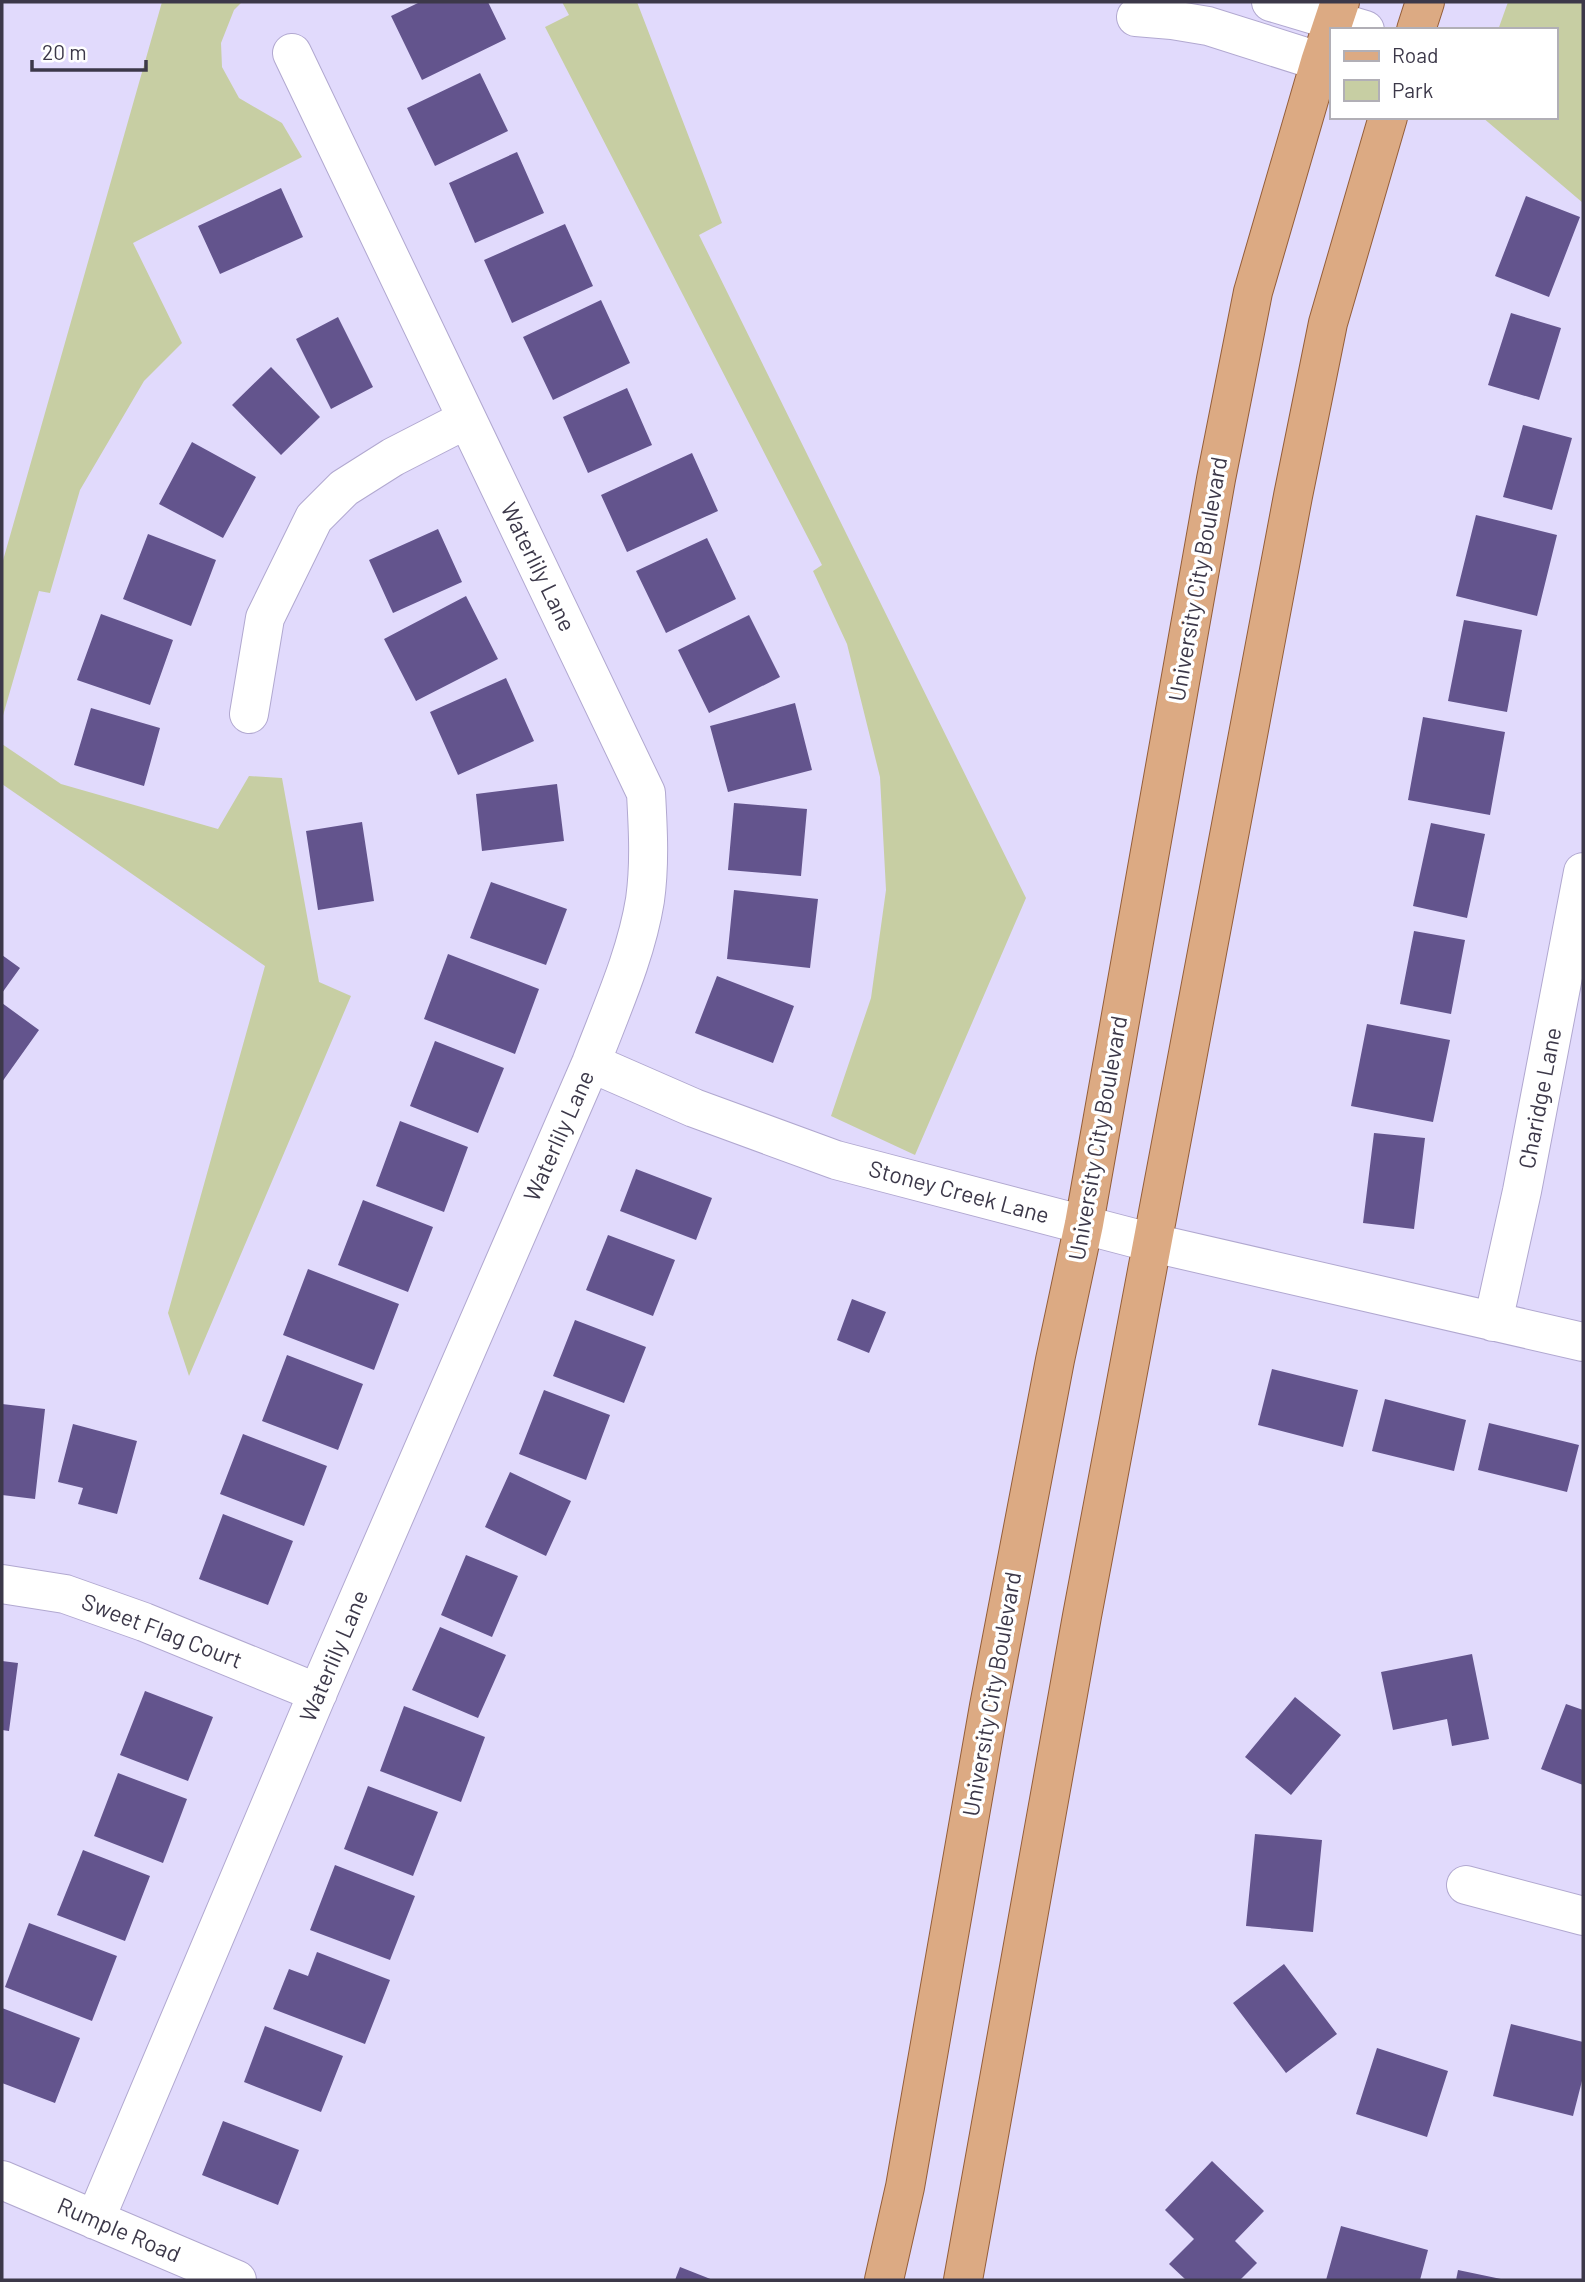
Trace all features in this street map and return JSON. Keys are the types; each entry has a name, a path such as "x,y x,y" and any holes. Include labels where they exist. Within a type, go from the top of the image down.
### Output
{"main road":[{"path":"1417,28 1425,2"},
{"name":"University City Boulevard","path":"884,2280 905,2187 989,1706 1084,1224 1216,479 1250,306 1326,63"},
{"path":"963,2280 1082,1616 1293,496 1328,323 1387,119"}],"street":[{"path":"1271,2 1346,17"},
{"path":"1136,17 1208,26 1326,63"},
{"name":"Waterlily Lane","path":"95,2220 318,1693 591,1063 629,966 645,901 649,842 646,793 292,53"},
{"path":"249,714 265,618 314,518 344,488 393,457 467,419"},
{"name":"Charidge Lane","path":"1493,1322 1522,1191 1583,872"},
{"name":"Stoney Creek Lane","path":"591,1063 694,1108 836,1160 1153,1244 1583,1342"},
{"name":"Sweet Flag Court","path":"2,1584 65,1594 144,1622 318,1693"},
{"path":"1466,1885 1583,1916"},
{"name":"Rumple Road","path":"2,2180 237,2280"}],"green space":[{"path":"162,2 242,2 234,10 221,43 222,67 239,98 282,123 302,157 133,243 182,343 144,381 80,490 50,593 39,591 2,719 2,564"},
{"path":"562,2 637,2 722,223 699,235 1026,898 915,1155 831,1116 871,998 886,890 880,777 847,644 813,571 822,565 545,27 569,15"},
{"path":"1508,2 1583,2 1583,203 1484,119 1557,119 1557,28 1499,28"},
{"path":"2,744 61,784 218,829 249,776 282,778 319,982 351,996 189,1376 168,1313 265,966 2,784"}],"building":[{"path":"420,2 488,2 506,39 422,80 391,16"},
{"path":"480,73 508,131 435,166 407,108"},
{"path":"517,152 544,213 475,243 449,183"},
{"path":"281,188 303,237 220,274 198,226"},
{"path":"1526,196 1580,217 1549,297 1495,276"},
{"path":"565,224 593,286 512,323 484,260"},
{"path":"601,300 630,363 553,400 523,337"},
{"path":"1511,313 1561,328 1539,400 1488,385"},
{"path":"338,317 373,387 331,409 296,339"},
{"path":"271,367 320,417 281,455 232,405"},
{"path":"627,388 652,445 588,473 563,417"},
{"path":"1523,425 1572,438 1552,510 1503,497"},
{"path":"192,442 256,477 223,538 159,504"},
{"path":"692,453 718,511 627,552 601,495"},
{"path":"1476,515 1557,535 1537,616 1456,596"},
{"path":"438,529 462,582 393,613 369,560"},
{"path":"148,534 216,560 191,626 123,599"},
{"path":"707,538 736,599 666,633 636,571"},
{"path":"466,596 498,659 416,701 384,639"},
{"path":"101,614 173,640 150,705 77,680"},
{"path":"749,615 780,677 709,713 678,650"},
{"path":"1464,620 1522,630 1507,712 1448,701"},
{"path":"506,678 534,741 458,775 430,712"},
{"path":"795,703 812,770 728,792 710,726"},
{"path":"91,708 160,728 144,786 74,765"},
{"path":"1423,717 1505,732 1490,815 1408,800"},
{"path":"557,784 564,841 482,851 476,794"},
{"path":"734,803 807,809 801,876 728,870"},
{"path":"362,822 374,901 318,910 306,831"},
{"path":"1431,823 1485,834 1467,918 1413,906"},
{"path":"491,882 567,909 546,965 470,938"},
{"path":"734,890 818,899 810,968 727,959"},
{"path":"1414,931 1465,940 1451,1014 1400,1004"},
{"path":"448,954 539,989 515,1054 424,1019"},
{"path":"2,955 20,968 2,993"},
{"path":"717,976 794,1006 773,1063 695,1033"},
{"path":"2,1003 39,1030 2,1082"},
{"path":"1367,1024 1450,1040 1433,1122 1351,1106"},
{"path":"435,1041 504,1068 478,1133 410,1106"},
{"path":"400,1121 468,1147 444,1212 376,1186"},
{"path":"1374,1133 1425,1138 1414,1229 1363,1223"},
{"path":"636,1169 712,1198 696,1240 620,1211"},
{"path":"363,1200 433,1227 408,1292 338,1265"},
{"path":"608,1235 675,1260 653,1316 586,1290"},
{"path":"308,1269 399,1304 374,1370 283,1335"},
{"path":"852,1299 886,1312 869,1353 837,1340"},
{"path":"575,1320 646,1347 624,1403 553,1376"},
{"path":"287,1355 363,1384 338,1450 262,1421"},
{"path":"1272,1369 1358,1390 1343,1447 1258,1425"},
{"path":"544,1390 610,1415 586,1480 519,1454"},
{"path":"1385,1399 1466,1420 1454,1471 1372,1451"},
{"path":"2,1404 45,1409 35,1499 2,1495"},
{"path":"1489,1423 1579,1445 1567,1492 1478,1470"},
{"path":"73,1424 137,1441 117,1514 78,1504 83,1488 58,1482"},
{"path":"243,1434 327,1466 304,1526 220,1494"},
{"path":"510,1472 571,1501 546,1556 485,1527"},
{"path":"223,1514 293,1541 268,1605 199,1579"},
{"path":"466,1555 518,1576 492,1637 441,1615"},
{"path":"440,1627 506,1655 478,1718 412,1690"},
{"path":"1472,1654 1489,1739 1452,1746 1447,1719 1393,1730 1381,1672"},
{"path":"2,1661 18,1663 9,1731 2,1730"},
{"path":"145,1691 213,1717 188,1781 120,1755"},
{"path":"1295,1697 1341,1735 1291,1795 1245,1757"},
{"path":"1566,1704 1583,1710 1583,1785 1541,1769"},
{"path":"404,1706 485,1737 461,1802 380,1771"},
{"path":"118,1773 187,1799 163,1863 94,1836"},
{"path":"368,1786 438,1812 413,1876 344,1849"},
{"path":"1255,1834 1322,1840 1313,1932 1246,1926"},
{"path":"83,1850 150,1876 125,1941 57,1915"},
{"path":"335,1865 415,1896 390,1960 310,1930"},
{"path":"29,1923 117,1956 92,2021 5,1987"},
{"path":"317,1952 390,1980 365,2044 273,2009 289,1969 308,1976"},
{"path":"1284,1964 1337,2034 1286,2073 1233,2003"},
{"path":"2,2008 80,2038 55,2103 2,2083"},
{"path":"1511,2024 1583,2042 1583,2077 1573,2116 1493,2096"},
{"path":"265,2026 343,2056 321,2112 244,2082"},
{"path":"1377,2048 1448,2071 1427,2137 1356,2114"},
{"path":"223,2121 299,2150 278,2205 202,2175"},
{"path":"1212,2161 1264,2211 1235,2241 1257,2263 1240,2280 1186,2280 1169,2264 1194,2239 1165,2210"},
{"path":"1341,2226 1428,2250 1420,2280 1326,2280"},
{"path":"680,2267 713,2280 675,2280"},
{"path":"1458,2270 1501,2279 1501,2280 1456,2280"}]}
